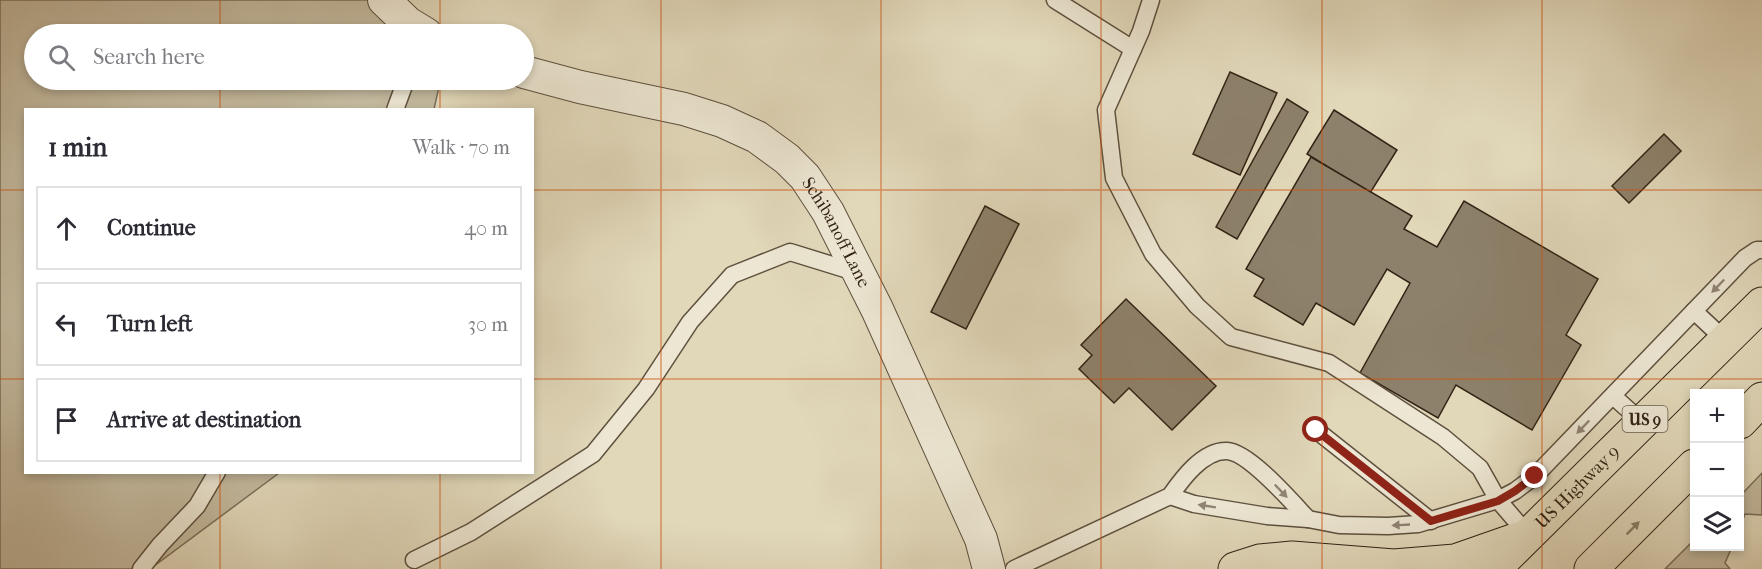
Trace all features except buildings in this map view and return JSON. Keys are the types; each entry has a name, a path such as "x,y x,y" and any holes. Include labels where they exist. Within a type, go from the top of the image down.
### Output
{"highway":[{"name":"US Highway 9","path":"1494,569 1762,304"},
{"path":"1744,418 1762,399"},
{"path":"1591,569 1690,471"},
{"path":"1235,569 1260,561 1292,558 1394,566 1455,561 1528,536"}],"street":[{"path":"384,0 409,24"},
{"name":"Schibanoff Lane","path":"534,75 684,109 723,121 757,137 787,159 805,177 819,196 877,309 981,539 989,569"}],"lane":[{"path":"1055,0 1133,49"},
{"path":"1151,0 1133,49 1106,110 1114,178 1153,254 1197,306 1231,338 1329,363 1443,437 1480,468 1498,501 1528,536"},
{"path":"396,108 402,90"},
{"path":"1170,496 1194,504 1267,516 1308,519 1339,525 1388,526 1418,524 1498,501 1535,476 1745,258 1760,248"},
{"path":"414,560 471,532 593,454 646,389 690,322 732,275 790,252 859,274"},
{"path":"1694,311 1725,340"},
{"path":"1613,396 1641,422"},
{"path":"1316,430 1431,521"},
{"path":"1014,569 1170,496 1182,479 1196,466 1211,455 1226,451 1237,454 1253,465 1308,519"},
{"path":"141,569 197,506 216,474"}],"shaded area":[{"path":"0,0 377,0 395,24 24,24 24,90 438,90 434,108 24,108 24,474 278,474 150,569 0,569"},
{"path":"1762,473 1762,515 1745,514 1744,517 1744,492"},
{"path":"1690,544 1690,551 1730,551 1725,563 1730,569 1665,569"}],"route":[{"path":"1316,430 1431,521 1498,501 1535,476"}]}
